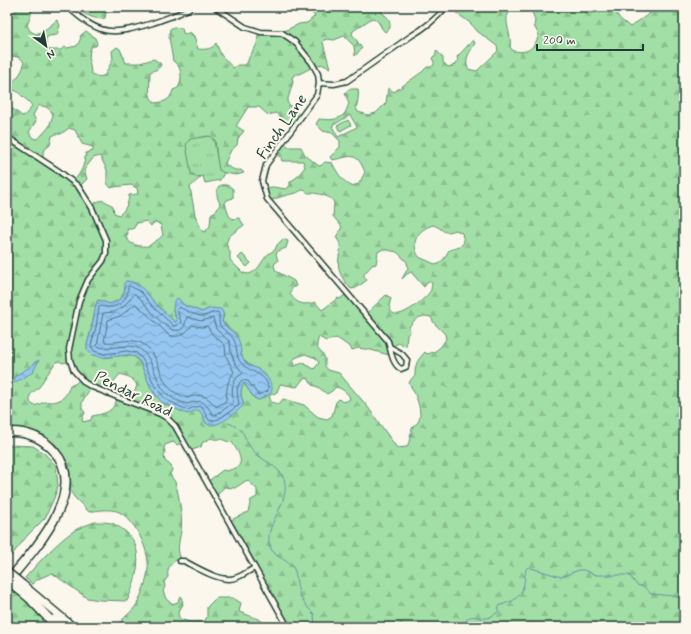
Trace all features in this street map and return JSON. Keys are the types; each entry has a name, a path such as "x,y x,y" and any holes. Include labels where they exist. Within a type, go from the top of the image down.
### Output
{"highway":[{"path":"7,432 28,434 50,446 61,461 65,473 61,503 51,525 36,548 7,581 21,587 73,627"},
{"path":"7,436 26,438 44,447 56,462 61,479 59,496 49,521 7,576"},
{"path":"7,572 57,627"},
{"path":"33,602 63,627"}],"street":[{"path":"68,7 100,30 114,32 126,31 166,19 191,7"},
{"name":"Finch Lane","path":"214,7 245,27 261,32 282,33 296,42 312,63 318,74 319,84 317,95 266,165 262,181 267,199 388,342 397,367 401,369 406,367 407,360 402,354 390,347"},
{"path":"319,84 334,84 347,81 438,17 446,7"},
{"name":"Pendar Road","path":"7,137 78,186 92,208 106,240 106,254 103,261 88,280 79,301 69,349 70,360 74,371 85,383 92,387 146,408 172,422 288,627"},
{"path":"180,561 184,561 215,576 228,579 234,578 255,568"}],"green space":[{"path":"22,7 33,7 27,25 30,31 36,34 57,20 60,25 57,35 46,38 46,46 49,50 61,50 64,47 67,48 77,46 81,38 80,36 86,31 95,38 97,43 96,46 93,46 90,49 89,58 91,73 95,76 105,75 113,59 112,51 117,47 120,49 126,63 140,63 154,59 161,64 158,68 150,72 150,96 155,103 167,100 173,90 178,88 181,81 180,69 173,61 169,37 170,29 174,27 182,28 183,33 186,34 190,32 194,36 198,49 208,49 213,47 216,43 221,55 233,68 238,65 246,64 257,44 259,30 282,32 299,24 307,23 315,16 312,13 316,7 388,7 381,10 388,18 390,23 390,28 385,32 377,20 372,18 353,31 352,34 362,48 355,56 354,46 344,36 334,40 324,40 323,43 330,68 321,64 292,77 293,82 287,102 301,116 293,127 276,113 268,115 259,107 248,107 236,126 244,131 238,138 237,145 231,150 225,163 232,169 241,170 244,173 236,175 220,172 218,170 215,140 209,136 190,171 197,177 201,177 190,187 195,215 202,231 205,232 210,226 211,214 217,210 220,204 217,196 218,187 226,185 233,189 233,198 227,200 225,203 229,216 233,219 239,218 244,225 229,236 226,244 230,252 230,260 243,273 249,274 256,270 266,256 275,250 277,245 283,239 288,241 286,248 278,251 276,254 278,261 274,266 276,271 294,281 296,286 292,288 290,293 297,302 308,304 315,302 322,310 346,294 365,315 386,295 391,298 389,306 391,311 395,314 403,313 425,298 431,290 432,283 428,281 424,287 411,272 402,279 408,268 407,262 397,252 383,249 378,252 376,264 372,265 364,274 367,280 356,288 351,289 340,273 339,269 338,264 341,245 336,237 342,227 333,216 333,201 323,195 308,193 302,190 297,193 270,201 265,188 273,187 286,189 290,186 290,182 297,177 305,167 303,161 282,161 276,154 283,142 289,147 301,147 305,155 319,166 325,162 332,163 342,179 351,186 359,184 365,172 359,160 348,157 332,160 330,157 340,147 340,141 332,133 323,131 316,124 319,119 326,120 343,116 349,104 345,93 350,89 358,89 356,108 358,112 368,115 376,113 386,103 388,88 394,92 427,67 434,65 432,58 436,54 436,50 443,58 443,62 448,67 453,66 458,61 457,57 473,40 475,43 468,55 467,65 468,69 477,71 498,51 497,46 477,31 469,22 448,7 524,7 515,9 507,16 510,47 513,51 518,52 526,51 532,47 539,35 534,26 535,21 531,8 529,7 581,7 582,11 591,13 596,12 598,7 609,7 614,10 620,19 630,27 659,7 684,7 684,627 343,627 338,622 324,627 288,627 229,521 248,512 251,500 257,497 257,489 247,480 235,488 224,487 215,498 207,482 223,470 227,471 236,468 239,465 240,459 232,442 211,438 202,443 201,447 189,451 183,442 177,445 173,442 165,445 164,448 165,461 171,466 172,470 170,474 175,482 179,500 181,531 179,550 182,561 176,560 170,565 168,569 168,577 164,582 165,587 163,591 166,599 172,604 178,602 181,596 183,604 178,613 179,618 186,621 204,622 207,617 207,607 216,598 233,598 241,603 239,612 259,619 268,626 118,627 122,620 137,604 144,587 148,569 147,554 137,530 127,517 118,511 101,510 89,512 74,497 70,490 69,464 56,445 44,435 27,433 7,427 7,114 13,109 22,116 25,115 32,107 29,102 15,90 11,91 7,96 7,87 18,77 24,63 22,59 7,56 7,16","holes":["38,106 43,106 51,111 53,115 49,127 39,138 35,139 29,132 36,121 33,115","350,115 357,127 338,137 332,126","69,128 75,130 82,144 93,147 93,151 86,153 79,175 73,181 43,161 43,151 50,145 52,136 61,134","100,156 107,170 107,183 111,188 131,185 137,188 138,194 129,195 126,206 119,215 114,213 113,206 104,201 91,205 79,187 87,179 84,170 93,158","147,221 151,226 156,222 161,225 163,235 149,246 138,246 129,242 126,236 128,234 127,229 133,229 137,223","433,225 445,232 456,230 462,233 464,242 460,247 449,250 444,259 437,265 419,257 416,252 415,242 419,233 427,227","126,281 135,283 143,289 175,322 177,321 173,310 184,305 202,312 210,308 224,315 222,321 234,332 238,340 242,357 251,366 260,370 267,396 259,400 254,398 244,383 241,388 244,404 205,422 202,412 158,398 152,390 142,367 135,357 87,345 97,301 99,300 109,304 117,301 122,296","425,316 431,317 434,323 445,334 446,339 436,350 427,354 425,352 417,363 415,375 409,384 418,403 420,418 412,428 407,447 397,448 367,406 339,373 328,370 325,366 324,356 317,348 317,342 319,337 326,341 337,338 352,350 358,348 389,355 391,354 393,346 399,343 406,346 407,335 410,332 409,327 418,318","305,354 316,358 319,363 314,369 303,363 294,366 293,361 295,358","59,361 63,363 70,361 80,379 75,384 70,385 66,395 62,399 33,405 30,402 30,395 39,387 55,363","120,374 132,379 137,385 131,403 118,397 114,406 109,411 92,416 91,420 83,422 82,420 85,412 82,409 82,402 91,387 105,392","308,378 312,385 318,387 327,394 336,387 344,391 350,399 342,402 339,399 336,402 332,416 327,419 318,417 304,405 283,399 279,404 271,402 269,396 277,392 280,384 297,387 303,379"]},
{"path":"79,7 110,7 107,8 105,18 99,19 83,13 80,11"},
{"path":"348,120 351,125 340,131 337,126"},
{"path":"209,136 214,140 219,170 224,173 220,180 205,183 203,176 197,177 191,173 186,145 190,139"},
{"path":"242,254 251,263 247,267 238,258"},
{"path":"7,445 33,446 45,454 56,466 58,486 45,518 27,536 11,556 7,553 14,532 7,530"},
{"path":"95,522 112,523 130,536 135,544 138,563 134,583 127,601 87,598 52,573 38,579 32,584 25,578 48,552 68,535 75,530"},
{"path":"15,591 55,627 7,627 7,599"}],"water":[{"path":"126,281 135,283 139,286 175,322 177,321 173,310 174,301 178,298 184,305 202,312 210,308 221,309 224,315 222,321 239,340 244,360 247,364 265,374 271,385 271,393 259,400 254,398 244,383 241,391 244,404 242,407 220,423 210,425 206,423 198,410 187,414 164,404 150,386 140,362 135,357 127,355 103,358 92,355 87,349 87,345 96,304 99,300 109,304 119,300 125,293 124,283"},
{"path":"39,360 33,372 14,383 15,376"}],"waterway":[{"path":"228,423 241,430 251,448 278,470 284,479 285,487 282,504 271,527 269,535 270,548 294,569 300,596 306,606 314,614 315,627"},
{"path":"462,627 470,617 488,618 498,612 499,606 516,598 522,591 526,569 528,567 561,577 579,570 584,570 596,575 629,575 637,585 644,587 651,594 674,596 684,600"}]}
